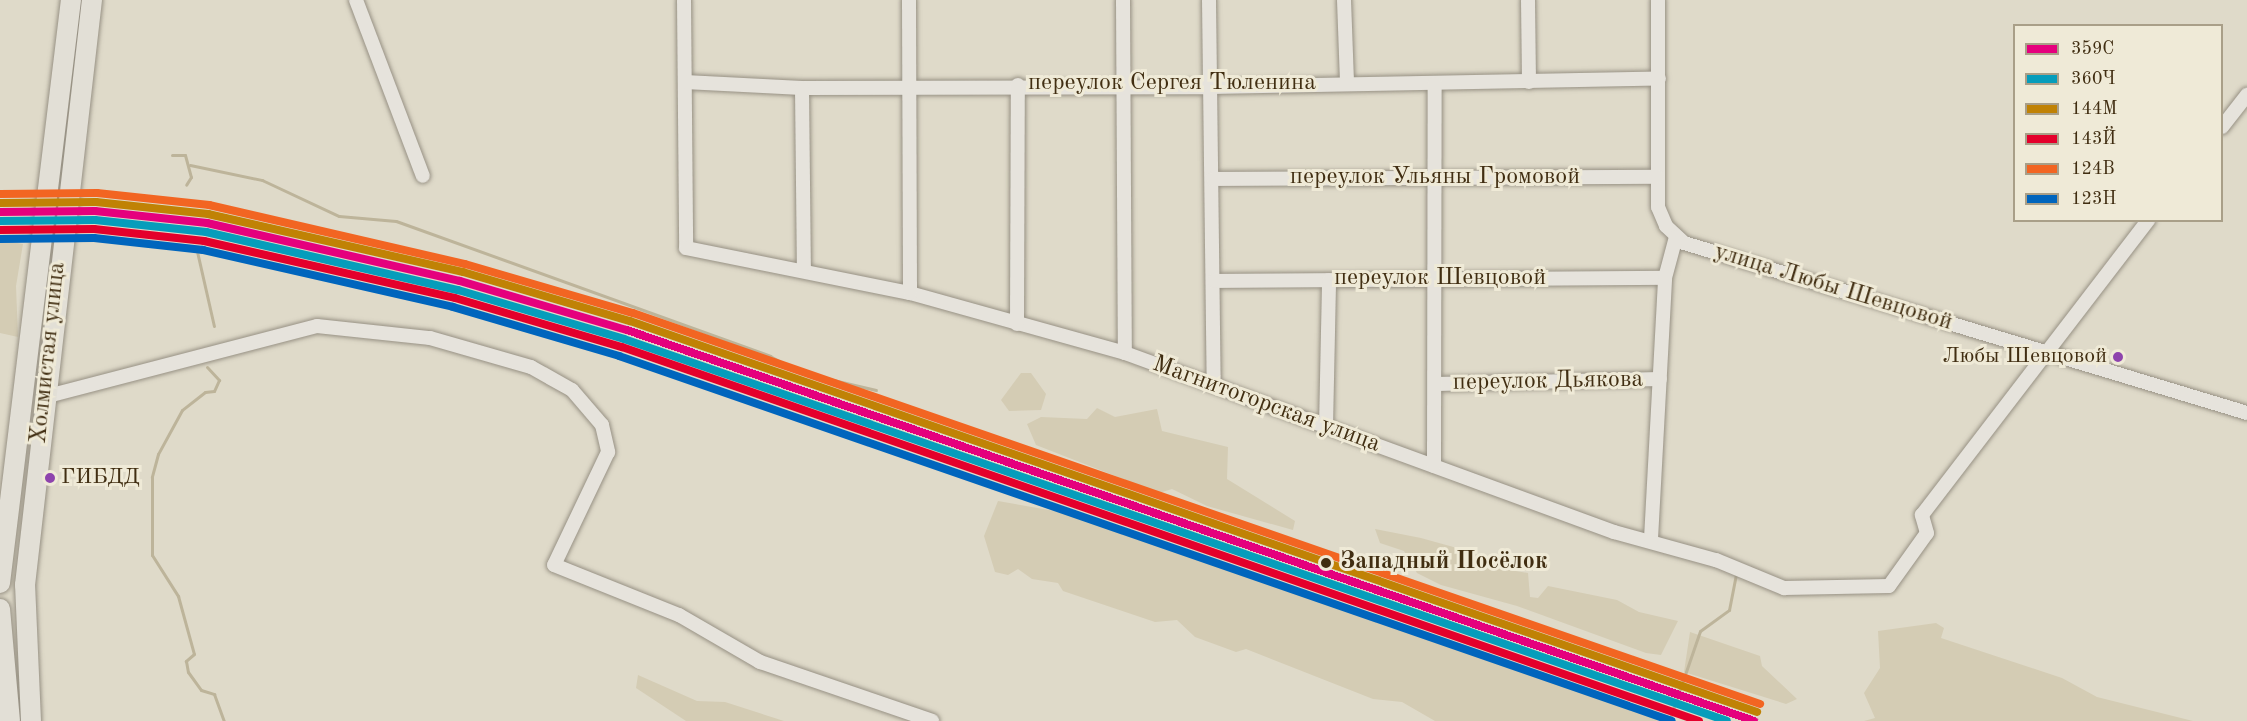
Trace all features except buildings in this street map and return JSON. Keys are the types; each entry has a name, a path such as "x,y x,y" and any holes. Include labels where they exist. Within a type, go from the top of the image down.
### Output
{"highway":[{"name":"Холмистая улица","path":"0,584 3,530 71,0"},
{"name":"Холмистая улица","path":"31,721 25,585 44,397 92,0"},
{"path":"0,609 10,721"}],"street":[{"path":"356,0 378,70 423,176"},
{"path":"684,0 685,82"},
{"path":"909,0 910,292"},
{"path":"1123,0 1125,353"},
{"path":"1209,0 1214,385"},
{"path":"1344,0 1347,83"},
{"path":"1528,0 1529,82"},
{"path":"1651,539 1665,278 1676,237 1666,226 1658,207 1658,0"},
{"name":"переулок Сергея Тюленина","path":"685,82 802,88 909,85 1210,87 1659,78"},
{"name":"Магнитогорская улица","path":"685,82 686,248 910,292 1125,353 1614,532 1651,539 1784,588 1836,590 1889,586 1927,533 1922,516 2045,351"},
{"path":"1434,466 1437,279 1435,84"},
{"path":"1017,324 1018,85"},
{"path":"802,88 804,270"},
{"path":"2223,126 2247,95"},
{"name":"переулок Ульяны Громовой","path":"1213,180 1657,177"},
{"path":"2045,351 2146,222"},
{"name":"улица Любы Шевцовой","path":"1676,237 2247,412"},
{"name":"переулок Шевцовой","path":"1214,280 1665,278"},
{"path":"1326,427 1329,280"},
{"path":"44,397 317,326 430,338 531,367 572,390 602,425 608,452 554,565 679,615 760,662 932,721"},
{"name":"переулок Дьякова","path":"1436,384 1660,380"},
{"path":"3,530 30,530"}],"shaded area":[{"path":"0,240 23,244 16,286 18,337 0,333"},
{"path":"1021,373 1031,373 1046,394 1041,410 1009,411 1001,400"},
{"path":"1097,408 1115,417 1157,409 1162,431 1228,447 1227,479 1295,521 1293,530 1207,506 1172,489 1159,493 1036,445 1027,424 1041,417 1087,419"},
{"path":"998,501 1083,516 1636,705 1658,721 1435,721 1402,702 1373,699 1246,649 1236,652 1195,637 1177,620 1155,622 1063,591 1058,583 1032,579 1018,569 1008,575 995,572 984,536"},
{"path":"1375,529 1457,548 1486,566 1528,573 1530,597 1538,598 1548,586 1617,600 1639,612 1678,621 1661,655 1646,653 1517,606 1441,585 1417,573 1404,551 1380,543"},
{"path":"1936,623 1944,628 1941,638 2062,678 2097,697 2193,721 1864,721 1875,718 1864,693 1880,668 1878,631"},
{"path":"1690,632 1760,656 1762,666 1797,699 1786,704 1684,672"},
{"path":"638,675 697,701 725,702 784,721 686,721 636,688"}],"waterway":[{"path":"172,155 185,155 191,177 186,185"},
{"path":"190,165 262,180 339,216 396,221 770,356 799,372 876,390"},
{"path":"196,247 214,326"},
{"path":"207,367 219,380 214,391 205,392 182,410 158,454 152,477 152,555 178,596 194,654 186,661 188,672 201,690 214,694 224,721"},
{"path":"1669,721 1700,631 1729,610 1736,574"}],"transit line":[{"name":"124В","path":"0,194 97,193 209,205 465,264 633,313 1760,704"},
{"name":"144М","path":"0,203 96,202 208,214 463,272 630,321 1757,712"},
{"name":"359С","path":"0,212 95,211 207,223 460,281 627,330 1754,721"},
{"name":"360Ч","path":"0,221 95,220 206,232 458,290 624,339 1727,721"},
{"name":"143Й","path":"0,230 94,229 204,241 455,298 622,347 1699,721"},
{"name":"123Н","path":"0,239 94,238 203,250 453,307 619,356 1672,721"}],"place":[{"name":"Любы Шевцовой","path":"2118,357"},
{"name":"ГИБДД","path":"50,478"},
{"name":"Западный Посёлок","path":"1326,563"}]}
